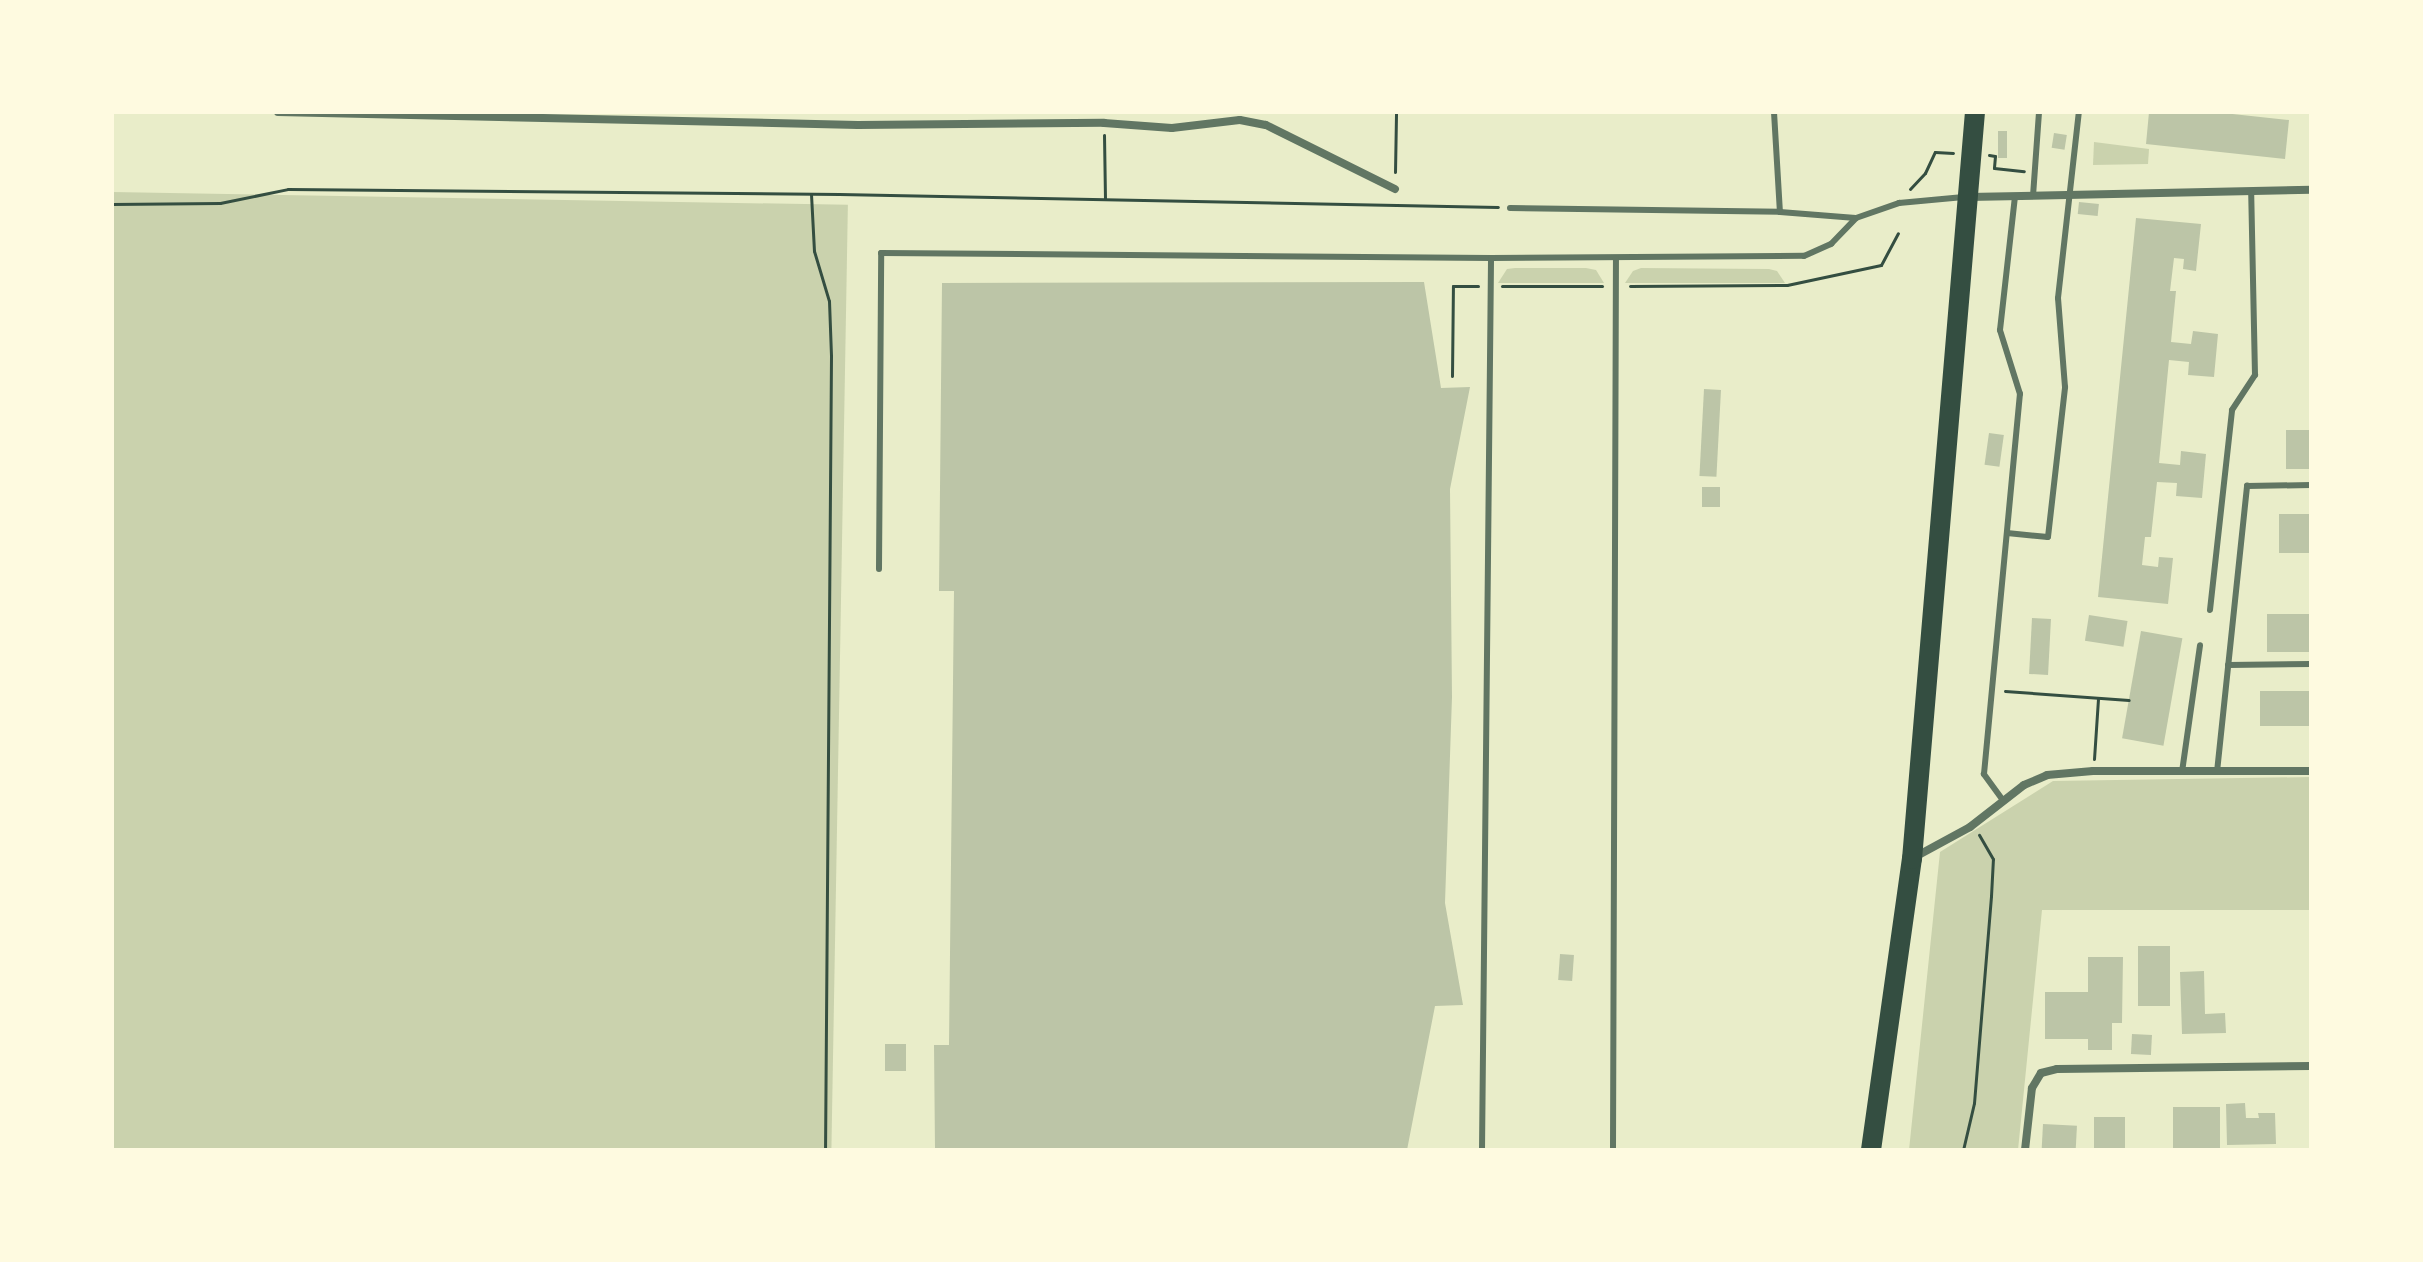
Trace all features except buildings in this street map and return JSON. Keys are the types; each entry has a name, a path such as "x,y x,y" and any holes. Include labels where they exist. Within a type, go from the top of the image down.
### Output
{"highway":[{"path":"1871,1150 1912,859 1975,112"}],"street":[{"path":"278,112 858,125 1104,123 1172,128 1240,120 1266,125 1395,189"},
{"path":"1104,112 1104,123"},
{"path":"1968,197 2311,190"},
{"path":"1912,859 1970,827 2002,799 2047,775 2093,771 2311,771"},
{"path":"2025,1150 2032,1088 2041,1073 2057,1069 2311,1066"}],"lane":[{"path":"1774,112 1780,212"},
{"path":"2033,196 2039,112"},
{"path":"2007,533 2048,537 2065,387 2058,298 2079,112"},
{"path":"2210,610 2232,410 2255,375 2251,191"},
{"path":"1510,208 1780,212 1856,218 1899,203 1968,197"},
{"path":"2002,799 1984,774 2020,394 2000,330 2015,197"},
{"path":"879,569 881,253 1491,258 1804,256 1831,244 1856,218"},
{"path":"1482,1150 1491,258"},
{"path":"1613,1150 1616,258"},
{"path":"2217,772 2247,486 2311,485"},
{"path":"2182,772 2200,645"},
{"path":"2228,665 2311,664"}],"path":[{"path":"1395,189 1396,112"},
{"path":"1104,123 1105,200"},
{"path":"1899,194 1912,187 1925,173 1935,152"},
{"path":"1994,168 1995,156"},
{"path":"112,204 220,203 288,189 811,194 1510,208"},
{"path":"811,194 814,251 829,301 831,356 825,1150"},
{"path":"1626,286 1787,285 1881,265 1898,233"},
{"path":"1452,376 1453,286 1477,286"},
{"path":"1498,286 1605,286"},
{"path":"1991,690 2129,700"},
{"path":"2093,771 2098,698"},
{"path":"1963,1150 1974,1103 1993,859 1987,844 1970,827"}],"green space":[{"path":"2094,142 2149,149 2148,164 2093,165"},
{"path":"112,192 848,205 831,1150 112,1150"},
{"path":"1586,268 1596,270 1604,283 1498,283 1507,269"},
{"path":"1641,268 1769,269 1777,271 1785,283 1625,283 1633,271"},
{"path":"2311,777 2311,910 2042,910 2018,1150 1909,1150 1940,852 2053,781"}]}
